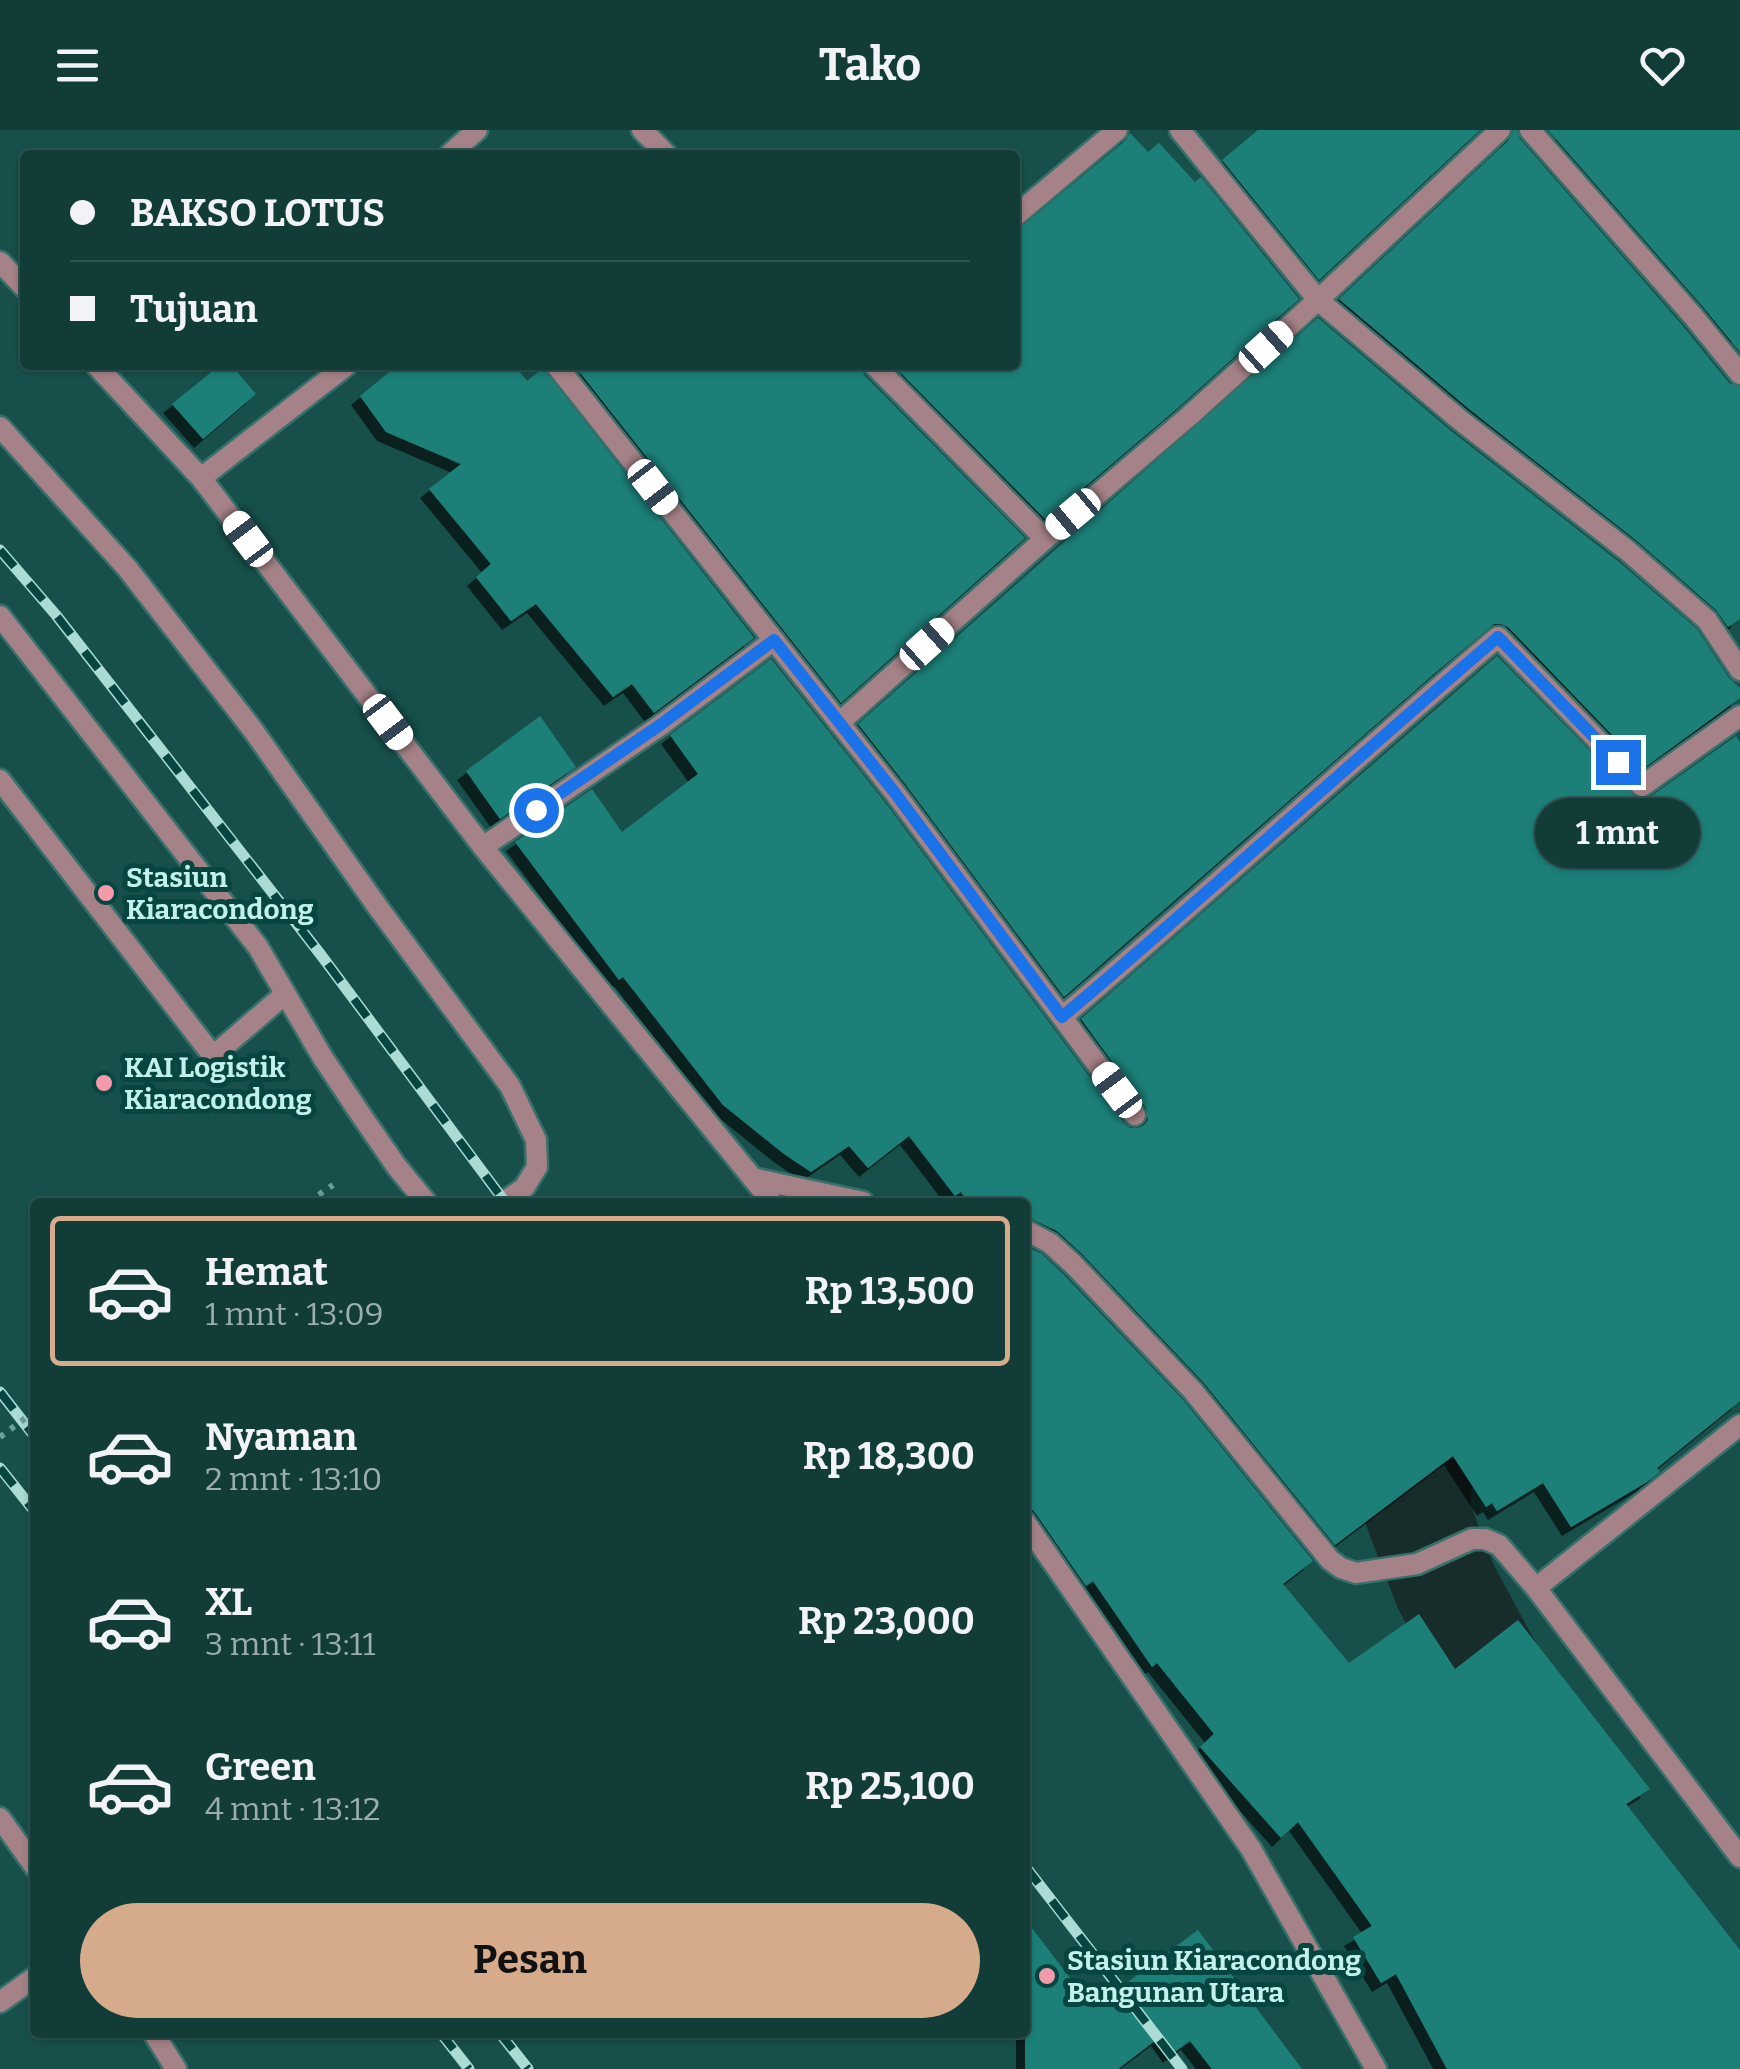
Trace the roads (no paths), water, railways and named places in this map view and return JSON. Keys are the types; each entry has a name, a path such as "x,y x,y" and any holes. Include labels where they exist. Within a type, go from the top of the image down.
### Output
{"street":[{"path":"455,150 477,130"},
{"path":"642,130 662,150"},
{"path":"1020,212 1117,130"},
{"path":"1180,130 1318,300 1694,608 1707,620 1740,670"},
{"path":"839,723 1044,539 1188,417 1500,130"},
{"path":"1530,130 1740,374"},
{"path":"0,262 20,283"},
{"path":"101,370 201,478 483,847 769,1198"},
{"path":"201,478 341,370"},
{"path":"560,370 895,793 1136,1115"},
{"path":"879,370 1044,539"},
{"path":"0,427 127,568 241,715 510,1086 536,1140 538,1168 524,1188 510,1198"},
{"path":"0,616 258,946 360,1114 423,1198"},
{"path":"1062,1017 1498,637 1642,786 1740,716"},
{"path":"483,847 660,725 774,640"},
{"path":"0,780 213,1056 285,994"},
{"path":"752,1178 844,1198"},
{"path":"1030,1233 1050,1243 1073,1264 1193,1391 1330,1560 1342,1568 1356,1573 1416,1564 1472,1539 1499,1545 1740,1857"},
{"path":"1536,1588 1740,1425"},
{"path":"1030,1529 1250,1848 1376,2069"},
{"path":"0,1818 30,1860"},
{"path":"0,2002 30,1981"},
{"path":"157,2038 176,2069"}],"waterway":[{"path":"1560,2069 1558,1905 1533,1790 1495,1678 1446,1587 1417,1512 1421,1465 1432,1451 1740,1255"}],"railway":[{"path":"0,550 56,615 321,955 502,1198"},
{"path":"0,1392 30,1431"},
{"path":"0,1468 30,1506"},
{"path":"1030,1872 1182,2069"},
{"path":"445,2038 469,2069"},
{"path":"504,2038 528,2069"}],"place":[{"name":"Stasiun Kiaracondong","path":"106,893"},
{"name":"KAI Logistik Kiaracondong","path":"104,1083"},
{"name":"Stasiun Kiaracondong Bangunan Utara","path":"1047,1976"}]}
